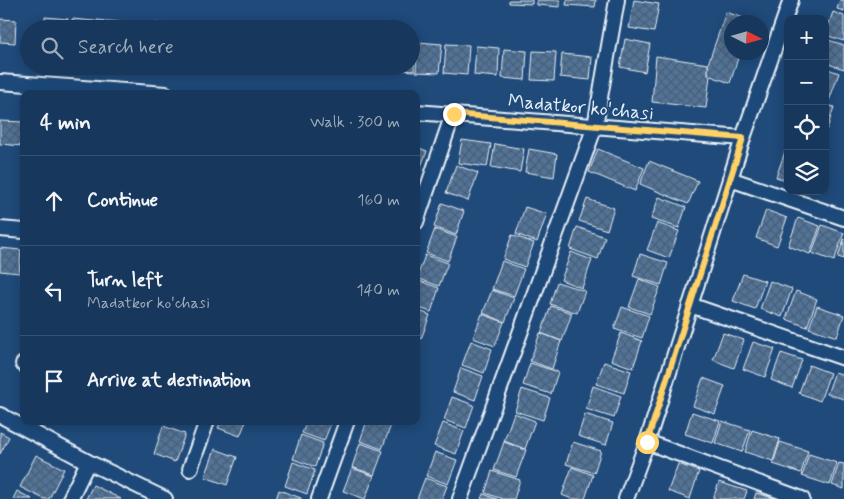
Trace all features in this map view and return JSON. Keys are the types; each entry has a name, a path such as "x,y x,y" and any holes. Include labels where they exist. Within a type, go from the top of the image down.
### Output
{"street":[{"path":"460,499 595,126 617,0"},
{"path":"626,499 647,442 743,138 791,0"},
{"path":"0,82 111,90"},
{"name":"Madatkor ko'chasi","path":"420,112 743,138"},
{"path":"420,211 454,114"},
{"path":"730,179 844,218"},
{"path":"0,229 20,231"},
{"path":"690,305 844,358"},
{"path":"0,415 88,462 165,499"},
{"path":"190,469 206,425"},
{"path":"319,499 346,425"},
{"path":"647,442 802,499"},
{"path":"70,499 88,462"}],"building":[{"path":"509,0 532,0 532,4 509,3"},
{"path":"537,0 560,0 560,7 537,5"},
{"path":"567,0 596,0 595,7 566,5"},
{"path":"634,0 659,4 654,32 629,28"},
{"path":"840,0 844,0 844,11 837,9"},
{"path":"833,12 844,16 844,41 829,36 829,24"},
{"path":"45,17 68,19 68,20 45,20"},
{"path":"724,18 724,60 737,60 730,83 708,75 708,64"},
{"path":"0,19 16,20 15,43 0,42"},
{"path":"625,39 650,44 645,72 620,67"},
{"path":"829,40 844,45 844,69 829,64"},
{"path":"420,42 442,44 439,73 420,72"},
{"path":"446,44 469,45 467,75 444,73"},
{"path":"476,46 499,48 498,77 474,75"},
{"path":"504,49 527,51 525,80 502,78"},
{"path":"533,51 556,52 554,81 531,80"},
{"path":"562,54 592,57 590,80 560,77"},
{"path":"656,56 708,64 708,75 710,76 706,108 652,102"},
{"path":"829,69 839,73 829,101"},
{"path":"829,105 834,107 829,123"},
{"path":"0,121 20,122 20,146 0,144"},
{"path":"462,140 491,144 487,167 458,163"},
{"path":"495,144 524,149 520,172 491,167"},
{"path":"420,148 427,151 420,169"},
{"path":"529,149 557,154 554,177 525,172"},
{"path":"598,149 644,168 635,191 589,172"},
{"path":"784,155 784,180 776,177"},
{"path":"649,161 698,181 688,204 640,184"},
{"path":"456,165 478,173 468,201 446,193"},
{"path":"659,197 686,207 679,228 651,219"},
{"path":"587,199 614,208 607,230 579,221"},
{"path":"442,203 464,211 456,235 434,227"},
{"path":"525,207 547,214 537,242 516,234"},
{"path":"766,210 787,218 777,246 756,238"},
{"path":"798,218 820,226 810,254 788,246"},
{"path":"657,223 679,231 669,258 647,250"},
{"path":"822,225 844,233 834,261 812,253"},
{"path":"577,227 605,237 598,259 570,249"},
{"path":"435,229 457,237 448,261 426,253"},
{"path":"512,235 534,243 525,267 503,259"},
{"path":"844,239 844,259 838,257"},
{"path":"0,248 20,250 19,273 0,271"},
{"path":"571,252 592,260 582,288 561,280"},
{"path":"640,254 668,263 661,285 633,276"},
{"path":"425,255 448,263 439,286 420,279 420,269"},
{"path":"502,261 524,269 514,296 492,289"},
{"path":"743,274 765,281 755,309 733,301"},
{"path":"639,279 660,287 650,314 629,307"},
{"path":"420,281 439,288 431,312 420,308"},
{"path":"770,281 792,289 782,317 760,309"},
{"path":"557,282 585,291 577,313 550,304"},
{"path":"492,290 514,298 505,322 483,313"},
{"path":"796,291 817,299 807,327 786,319"},
{"path":"551,306 572,313 562,341 541,333"},
{"path":"817,306 844,315 837,337 809,328"},
{"path":"622,307 649,316 642,338 614,329"},
{"path":"420,311 430,315 420,339"},
{"path":"482,314 504,322 495,346 473,338"},
{"path":"540,333 561,341 552,369 530,361"},
{"path":"621,333 642,341 633,368 611,360"},
{"path":"723,333 744,340 734,368 713,360"},
{"path":"471,341 492,349 484,373 462,365"},
{"path":"753,342 775,349 765,377 743,369"},
{"path":"781,353 802,360 792,388 771,380"},
{"path":"604,362 631,371 624,393 596,384"},
{"path":"530,363 558,372 551,394 523,385"},
{"path":"809,365 830,373 820,401 799,393"},
{"path":"461,368 483,376 475,400 453,392"},
{"path":"835,372 844,375 844,399 827,394"},
{"path":"703,378 725,386 715,414 693,406"},
{"path":"593,386 621,396 614,418 586,409"},
{"path":"522,389 550,398 543,420 515,411"},
{"path":"452,397 474,405 466,428 444,420"},
{"path":"692,412 720,421 713,443 685,434"},
{"path":"514,413 535,421 525,449 504,441"},
{"path":"585,414 613,423 606,445 578,436"},
{"path":"722,421 750,430 742,452 715,443"},
{"path":"443,423 464,431 456,454 434,446"},
{"path":"219,425 244,425 240,436 218,428"},
{"path":"305,425 330,425 324,441 302,433"},
{"path":"366,425 391,425 382,449 360,441"},
{"path":"163,426 185,434 175,462 154,454"},
{"path":"752,430 780,439 773,461 745,452"},
{"path":"0,432 9,437 0,454"},
{"path":"301,435 323,443 315,467 293,459"},
{"path":"504,442 526,450 516,477 494,470"},
{"path":"573,442 601,451 594,473 566,464"},
{"path":"780,442 808,451 801,473 773,464"},
{"path":"360,443 383,451 374,475 352,467"},
{"path":"215,449 237,457 227,485 205,477"},
{"path":"435,452 457,460 448,484 426,476"},
{"path":"809,454 837,463 830,485 802,476"},
{"path":"36,455 64,469 49,499 44,499 20,487"},
{"path":"293,462 315,470 307,494 285,486"},
{"path":"839,463 844,464 844,489 832,485"},
{"path":"678,464 699,471 690,499 668,491"},
{"path":"572,467 593,475 585,499 572,499 562,495"},
{"path":"352,468 374,476 365,499 343,491"},
{"path":"492,471 520,480 514,499 503,499 485,493"},
{"path":"425,478 447,486 442,499 417,499"},
{"path":"719,482 747,491 744,499 713,499"},
{"path":"93,485 121,499 86,499"},
{"path":"279,490 301,498 301,499 276,499"},
{"path":"17,491 32,499 13,499"},
{"path":"756,493 776,499 754,499"},
{"path":"483,494 497,499 481,499"}],"route":[{"path":"454,114 743,138 647,442"}]}
